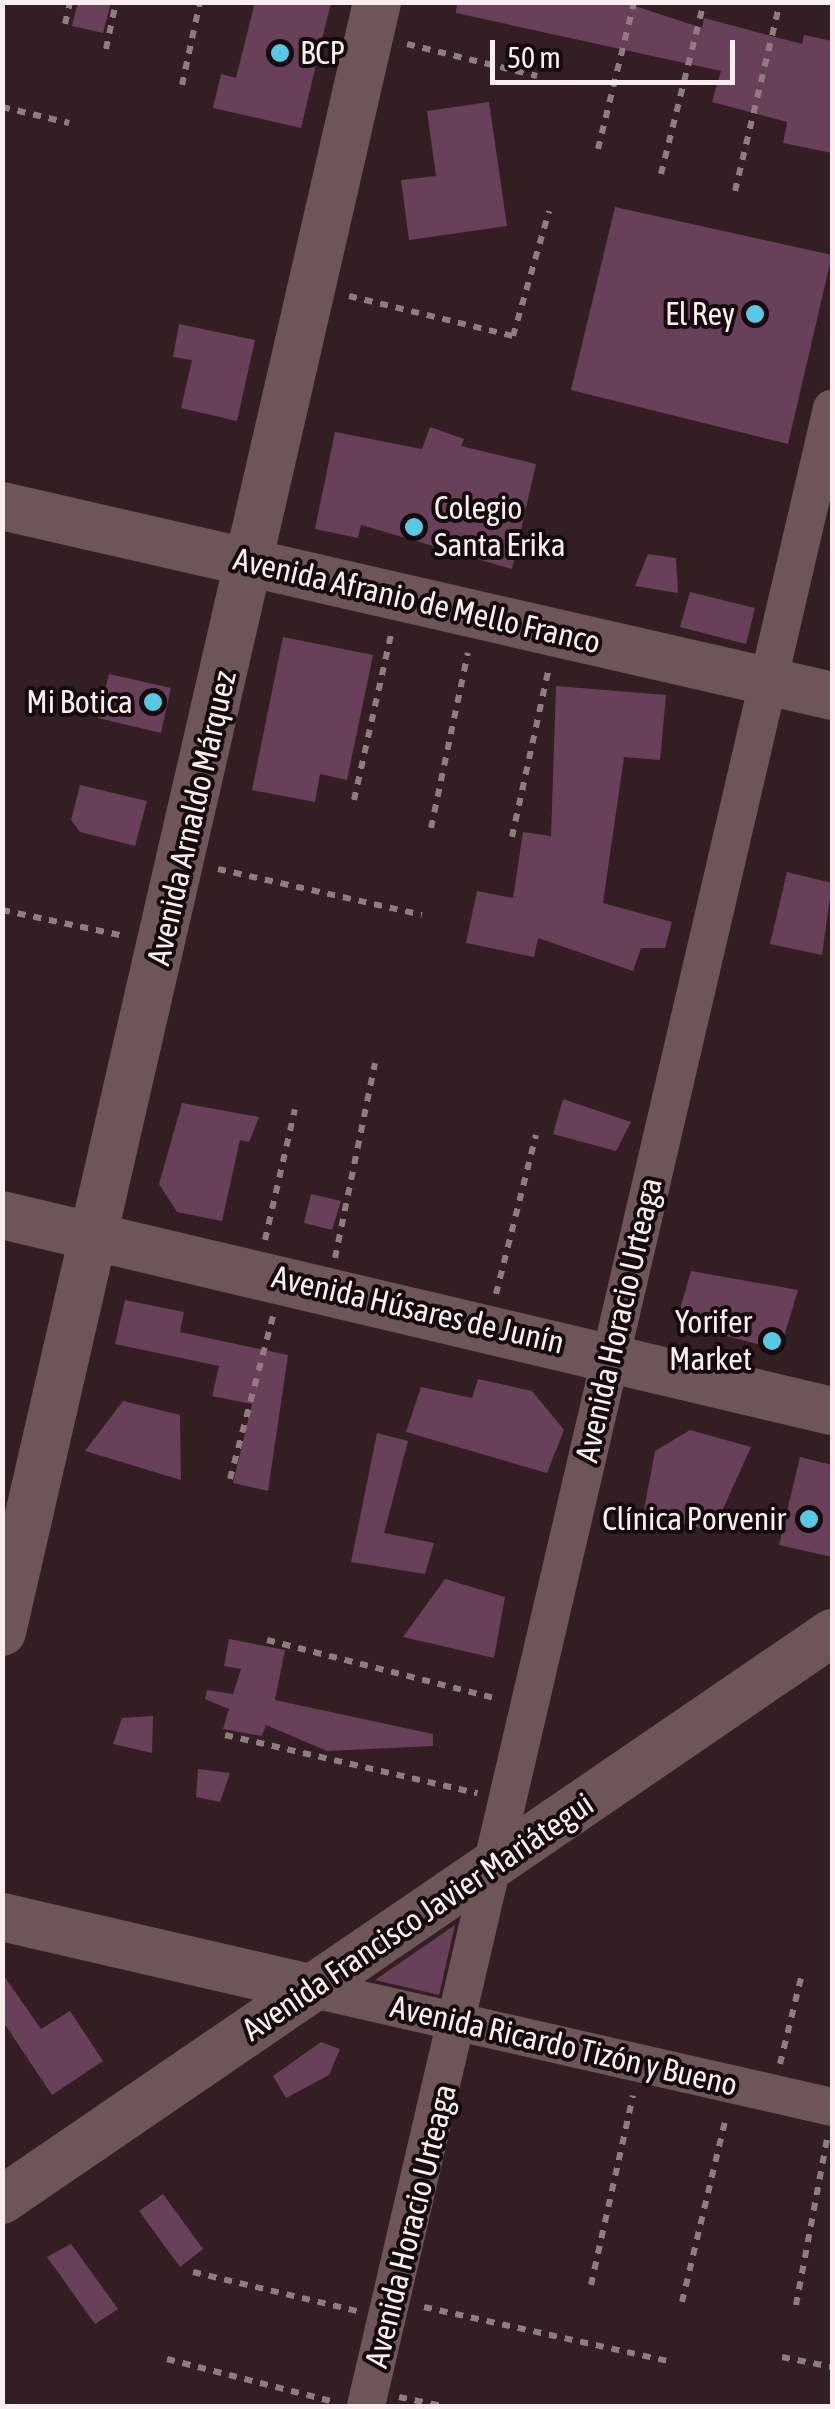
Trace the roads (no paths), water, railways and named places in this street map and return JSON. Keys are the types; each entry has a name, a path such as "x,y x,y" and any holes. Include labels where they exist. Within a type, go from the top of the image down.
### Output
{"street":[{"name":"Avenida Arnaldo Márquez","path":"2,1632 252,564 373,18"},
{"name":"Avenida Horacio Urteaga","path":"366,2406 462,2021 610,1354 832,410"},
{"name":"Avenida Afranio de Mello Franco","path":"2,506 832,696"},
{"name":"Avenida Húsares de Junín","path":"2,1214 610,1354 832,1411"},
{"name":"Avenida Francisco Javier Mariátegui","path":"2,2200 832,1632"},
{"name":"Avenida Ricardo Tizón y Bueno","path":"2,1917 772,2093 831,2118"}],"place":[{"name":"BCP","path":"280,53"},
{"name":"El Rey","path":"755,314"},
{"name":"Colegio Santa Erika","path":"414,527"},
{"name":"Mi Botica","path":"153,702"},
{"name":"Yorifer Market","path":"772,1341"},
{"name":"Clínica Porvenir","path":"809,1519"}]}
